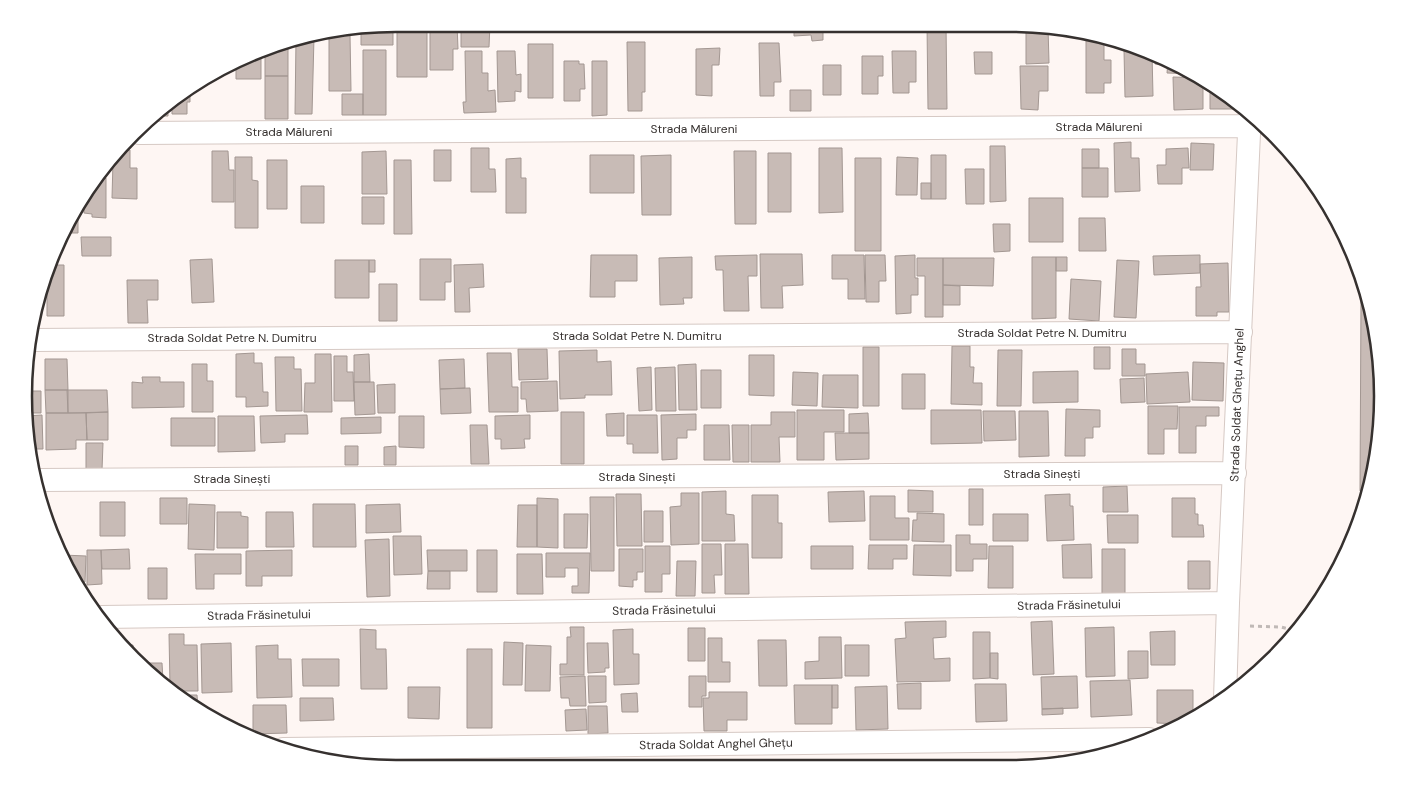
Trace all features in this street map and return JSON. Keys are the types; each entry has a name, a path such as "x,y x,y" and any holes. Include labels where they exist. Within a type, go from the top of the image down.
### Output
{"street":[{"name":"Strada Mălureni","path":"145,133 1245,118"},
{"name":"Strada Soldat Ghețu Anghel","path":"1225,689 1249,121"},
{"name":"Strada Soldat Petre N. Dumitru","path":"37,340 1241,332"},
{"name":"Strada Sinești","path":"42,480 1235,473"},
{"name":"Strada Frăsinetului","path":"108,617 1228,614"},
{"name":"Strada Soldat Anghel Ghețu","path":"309,749 1130,739"}],"path":[{"path":"1228,614 1290,629"}],"building":[{"path":"393,32 393,45 361,45 361,34"},
{"path":"397,32 427,32 427,77 397,77"},
{"path":"430,32 457,32 458,49 453,49 453,70 430,70"},
{"path":"461,32 490,32 489,47 461,47"},
{"path":"794,32 823,32 823,40 812,41 811,35 794,36"},
{"path":"927,32 946,32 947,109 928,109"},
{"path":"1026,33 1048,35 1049,63 1026,64"},
{"path":"350,36 351,91 329,91 329,38"},
{"path":"1086,40 1104,45 1104,60 1111,60 1111,83 1104,83 1104,93 1086,93"},
{"path":"314,42 312,114 295,114 296,47"},
{"path":"627,42 645,42 645,92 642,92 642,111 628,111"},
{"path":"759,43 779,43 781,82 774,82 774,96 760,96"},
{"path":"528,44 553,44 553,98 528,98"},
{"path":"720,48 719,65 712,65 712,96 696,95 696,49"},
{"path":"288,49 288,76 265,76 265,57"},
{"path":"363,50 386,50 386,115 363,115"},
{"path":"465,51 482,51 482,73 488,73 488,91 495,90 496,112 464,113 463,102 466,102"},
{"path":"497,51 515,51 516,75 521,74 521,92 515,91 515,101 498,102"},
{"path":"892,51 916,51 916,82 909,82 909,93 893,93"},
{"path":"1124,51 1152,61 1153,96 1125,97"},
{"path":"974,52 992,52 992,74 975,74"},
{"path":"862,56 883,56 883,76 878,76 878,94 862,94"},
{"path":"261,59 261,79 236,79 236,70"},
{"path":"564,61 579,61 579,64 584,64 585,89 580,89 580,101 564,101"},
{"path":"592,61 607,61 607,115 592,116"},
{"path":"823,65 841,65 841,95 823,95"},
{"path":"1020,66 1048,66 1048,91 1039,91 1038,110 1021,109"},
{"path":"1167,68 1178,73 1167,73"},
{"path":"265,76 288,76 288,119 265,119"},
{"path":"1173,77 1186,77 1203,88 1203,109 1174,110"},
{"path":"790,90 811,90 811,111 790,111"},
{"path":"1210,92 1233,109 1210,109"},
{"path":"342,94 363,94 363,115 342,115"},
{"path":"190,97 190,102 187,102 187,114 172,114 172,110"},
{"path":"1131,142 1131,158 1139,158 1140,191 1115,192 1114,143"},
{"path":"1191,143 1214,144 1213,170 1190,170"},
{"path":"990,146 1005,146 1006,201 990,202"},
{"path":"471,148 489,148 489,169 495,169 496,192 471,192"},
{"path":"819,148 842,148 843,212 819,213"},
{"path":"1188,148 1189,168 1182,168 1182,184 1158,184 1157,165 1166,165 1166,149"},
{"path":"1082,149 1099,149 1099,168 1082,168"},
{"path":"130,150 130,168 137,168 137,199 112,198 113,169"},
{"path":"434,150 451,150 451,181 434,181"},
{"path":"212,151 228,151 229,170 234,170 234,202 212,202"},
{"path":"386,151 387,194 362,194 362,152"},
{"path":"734,151 756,151 756,224 735,224"},
{"path":"768,153 791,153 791,212 768,212"},
{"path":"590,155 634,155 634,193 590,193"},
{"path":"671,155 671,215 642,215 641,156"},
{"path":"931,155 946,155 946,199 931,199"},
{"path":"235,157 252,157 252,180 258,181 258,228 235,228"},
{"path":"897,157 918,158 917,195 896,195"},
{"path":"521,158 521,178 526,178 526,213 506,213 506,159"},
{"path":"855,158 881,158 881,251 855,251"},
{"path":"267,160 287,160 287,209 267,209"},
{"path":"394,160 411,160 412,234 394,234"},
{"path":"1082,168 1108,168 1108,197 1082,197"},
{"path":"965,169 984,169 984,204 966,204"},
{"path":"106,178 106,218 92,217 92,214 84,213 84,209"},
{"path":"921,183 931,183 931,199 921,199"},
{"path":"301,186 324,186 324,223 301,223"},
{"path":"362,197 384,197 384,224 362,224"},
{"path":"1029,198 1063,198 1063,242 1029,242"},
{"path":"1079,218 1105,218 1106,251 1079,251"},
{"path":"78,220 78,233 72,233 72,231"},
{"path":"993,224 1010,224 1010,251 994,252"},
{"path":"81,237 111,237 111,256 82,256"},
{"path":"760,254 802,254 803,285 782,286 783,308 761,308"},
{"path":"591,255 637,255 637,281 615,281 615,297 590,297"},
{"path":"757,255 757,276 748,276 749,311 724,311 723,270 716,270 715,256"},
{"path":"832,255 864,255 865,299 848,299 848,279 832,279"},
{"path":"865,255 885,255 886,281 879,281 879,302 866,302"},
{"path":"915,255 915,278 918,278 918,295 911,295 911,313 896,314 895,256"},
{"path":"1200,255 1200,273 1154,275 1153,256"},
{"path":"692,257 692,298 683,298 684,304 660,305 659,258"},
{"path":"1032,257 1056,257 1056,318 1032,319"},
{"path":"1056,257 1067,257 1067,271 1056,271"},
{"path":"917,258 943,258 943,317 925,317 925,276 917,276"},
{"path":"943,258 994,258 993,286 943,285"},
{"path":"212,259 214,302 192,303 190,260"},
{"path":"420,259 451,259 451,282 445,282 445,300 420,300"},
{"path":"335,260 369,260 369,298 335,298"},
{"path":"369,260 375,260 375,272 369,272"},
{"path":"1117,260 1139,261 1136,318 1114,317"},
{"path":"1228,263 1229,312 1217,312 1217,316 1196,316 1196,287 1201,287 1200,264"},
{"path":"483,264 484,287 469,288 470,312 455,312 454,265"},
{"path":"57,265 64,265 64,316 47,316 47,295 52,279"},
{"path":"1071,279 1101,281 1099,321 1069,319"},
{"path":"127,280 158,280 158,300 147,300 148,323 128,323"},
{"path":"379,284 397,284 397,321 379,321"},
{"path":"943,285 960,286 960,305 943,305"},
{"path":"1361,299 1368,325 1374,372 1374,420 1368,467 1362,491 1360,491"},
{"path":"952,346 970,346 970,367 974,367 973,383 982,383 982,405 951,404"},
{"path":"863,347 879,347 879,406 863,406"},
{"path":"1094,347 1110,347 1110,369 1094,369"},
{"path":"518,349 547,349 548,379 519,380"},
{"path":"1122,349 1136,349 1136,364 1145,364 1145,376 1122,376"},
{"path":"597,350 597,362 611,361 612,395 585,395 585,398 560,399 559,351"},
{"path":"998,350 1022,350 1021,406 997,406"},
{"path":"254,353 254,363 262,363 263,392 268,392 268,406 246,407 246,397 236,397 236,354"},
{"path":"487,353 511,353 512,387 518,387 518,412 489,412"},
{"path":"315,354 331,354 332,412 304,412 305,383 315,383"},
{"path":"369,354 370,382 354,382 354,355"},
{"path":"749,355 774,355 774,396 749,395"},
{"path":"334,356 347,356 347,372 353,372 354,401 334,401"},
{"path":"275,357 294,357 294,369 301,369 302,411 276,411"},
{"path":"45,359 67,359 68,390 45,390"},
{"path":"464,359 465,388 440,389 439,360"},
{"path":"1193,362 1224,363 1223,401 1192,400"},
{"path":"192,364 207,364 207,381 213,381 213,412 192,412"},
{"path":"696,364 697,410 679,410 678,365"},
{"path":"651,367 652,410 639,411 637,368"},
{"path":"675,367 676,411 656,411 655,368"},
{"path":"701,370 721,370 721,408 701,408"},
{"path":"1078,371 1078,402 1033,403 1033,372"},
{"path":"793,372 818,373 817,406 792,405"},
{"path":"1188,372 1190,402 1147,404 1146,374"},
{"path":"902,374 925,374 925,409 902,409"},
{"path":"823,375 858,375 858,408 822,407"},
{"path":"142,377 160,377 160,382 184,382 184,407 132,408 132,382 143,383"},
{"path":"1144,378 1145,402 1121,403 1120,379"},
{"path":"557,381 558,411 527,412 526,399 521,399 521,382"},
{"path":"354,382 374,382 375,414 355,415"},
{"path":"395,384 395,413 378,413 377,385"},
{"path":"470,388 471,413 441,414 440,389"},
{"path":"45,390 68,390 68,413 46,413"},
{"path":"67,390 107,390 108,412 68,413"},
{"path":"32,391 41,391 41,413 33,413"},
{"path":"1148,406 1178,406 1177,429 1164,429 1164,454 1148,454"},
{"path":"1179,407 1219,407 1219,416 1206,416 1206,426 1196,426 1196,453 1179,453"},
{"path":"1066,409 1100,410 1100,427 1093,427 1093,438 1085,438 1085,456 1065,456"},
{"path":"797,410 844,410 844,432 824,432 824,460 797,460"},
{"path":"931,410 981,410 982,443 931,444"},
{"path":"983,411 1015,411 1016,440 984,441"},
{"path":"1019,411 1048,411 1049,456 1019,457"},
{"path":"108,412 108,440 87,440 86,413"},
{"path":"561,412 584,412 584,464 561,464"},
{"path":"771,412 795,412 795,437 779,437 780,462 751,462 751,425 771,425"},
{"path":"46,413 86,413 87,440 76,440 76,449 46,450"},
{"path":"624,413 624,436 607,436 606,414"},
{"path":"868,413 869,433 849,433 849,414"},
{"path":"696,414 696,430 687,430 687,438 677,438 677,459 662,460 661,415"},
{"path":"42,415 43,449 37,449 33,416"},
{"path":"307,415 308,434 285,434 285,442 261,443 260,416"},
{"path":"530,415 530,439 524,439 525,448 501,449 501,439 495,439 495,416"},
{"path":"627,415 657,415 658,453 633,453 633,444 627,444"},
{"path":"218,416 254,416 255,451 218,452"},
{"path":"399,416 424,416 424,448 399,447"},
{"path":"381,417 381,433 341,434 341,418"},
{"path":"171,418 215,418 215,446 171,446"},
{"path":"470,425 487,425 489,464 471,464"},
{"path":"704,425 729,425 730,460 704,460"},
{"path":"732,425 749,425 749,462 733,462"},
{"path":"835,433 869,433 869,459 836,460"},
{"path":"86,443 103,443 102,470 86,470"},
{"path":"345,446 358,446 358,465 345,465"},
{"path":"396,446 396,465 384,465 384,447"},
{"path":"1127,486 1128,512 1103,512 1103,487"},
{"path":"969,489 983,489 983,525 969,525"},
{"path":"908,490 933,491 933,512 908,512"},
{"path":"726,491 726,514 734,515 735,541 702,541 702,492"},
{"path":"864,491 865,521 829,522 828,492"},
{"path":"681,493 699,493 699,544 671,545 670,507 681,506"},
{"path":"616,494 641,494 642,546 617,546"},
{"path":"1070,494 1070,506 1073,506 1074,540 1047,541 1045,495"},
{"path":"752,495 778,495 778,523 782,523 782,558 752,558"},
{"path":"870,496 895,496 895,518 909,518 909,540 870,540"},
{"path":"590,497 614,497 614,571 591,571"},
{"path":"160,498 187,498 187,524 160,524"},
{"path":"537,498 558,499 558,548 537,547"},
{"path":"1172,498 1195,498 1195,514 1198,514 1198,525 1203,525 1204,537 1172,537"},
{"path":"100,502 125,502 125,536 100,536"},
{"path":"189,504 215,505 214,550 188,549"},
{"path":"313,504 355,504 356,547 313,547"},
{"path":"400,504 401,532 366,533 366,505"},
{"path":"518,505 537,505 537,547 517,547"},
{"path":"644,511 663,511 663,542 644,542"},
{"path":"217,512 241,512 241,516 248,517 248,548 217,548"},
{"path":"266,512 293,512 294,547 266,547"},
{"path":"917,513 944,514 944,542 912,541 913,520 917,520"},
{"path":"564,514 588,514 587,548 564,548"},
{"path":"993,514 1028,514 1028,541 993,541"},
{"path":"1107,515 1138,515 1138,543 1108,543"},
{"path":"956,535 970,535 970,544 987,544 987,559 973,559 973,571 956,571"},
{"path":"393,536 421,536 422,574 394,575"},
{"path":"389,539 390,596 367,597 365,540"},
{"path":"702,544 721,544 722,575 714,575 715,593 702,593"},
{"path":"725,544 748,544 749,594 725,594"},
{"path":"1091,544 1092,578 1063,578 1062,545"},
{"path":"869,545 907,545 907,559 893,559 893,569 868,569"},
{"path":"914,545 951,545 951,576 913,575"},
{"path":"645,546 670,546 670,574 662,574 662,592 645,592"},
{"path":"811,546 853,546 853,569 811,569"},
{"path":"989,546 1013,546 1013,588 988,588"},
{"path":"129,549 130,569 102,569 101,550"},
{"path":"619,549 643,549 643,572 637,572 637,580 633,580 633,587 619,586"},
{"path":"1102,549 1125,549 1125,594 1102,594"},
{"path":"87,550 101,550 102,584 87,585"},
{"path":"292,550 292,576 262,576 262,586 246,586 246,551"},
{"path":"427,550 467,550 467,571 428,571"},
{"path":"477,550 497,550 497,592 477,592"},
{"path":"546,553 590,553 589,593 572,593 572,586 578,586 578,568 565,568 565,577 546,577"},
{"path":"195,554 241,554 241,574 214,574 214,589 196,589"},
{"path":"517,554 542,554 543,594 517,594"},
{"path":"69,555 86,556 85,582 81,578"},
{"path":"677,561 696,561 695,596 676,596"},
{"path":"1188,561 1210,561 1210,589 1188,589"},
{"path":"148,568 167,568 167,599 148,599"},
{"path":"428,571 450,571 450,589 427,589"},
{"path":"946,621 946,637 933,638 934,659 950,658 950,681 897,682 895,639 906,638 905,622"},
{"path":"1052,621 1054,674 1033,675 1031,622"},
{"path":"570,627 584,627 584,675 560,675 560,664 567,664 567,637 571,637"},
{"path":"1114,627 1115,676 1086,677 1085,628"},
{"path":"688,628 705,628 705,661 688,661"},
{"path":"360,629 376,630 376,649 386,649 387,689 361,689"},
{"path":"633,629 633,654 639,654 639,684 614,685 613,630"},
{"path":"1175,631 1175,665 1151,665 1150,632"},
{"path":"973,632 990,632 990,678 973,679"},
{"path":"169,634 184,634 184,645 197,645 198,691 184,691 170,680"},
{"path":"819,637 841,637 842,678 805,679 805,662 819,661"},
{"path":"708,638 722,638 722,662 730,662 730,682 708,682"},
{"path":"758,640 786,640 787,686 759,686"},
{"path":"504,642 523,643 522,685 503,685"},
{"path":"231,643 232,692 202,693 201,644"},
{"path":"587,643 608,643 609,668 605,668 605,672 588,673"},
{"path":"278,645 278,659 291,659 292,697 257,698 256,646"},
{"path":"526,645 551,646 550,691 525,691"},
{"path":"845,645 869,645 869,676 845,676"},
{"path":"467,649 492,649 492,728 467,728"},
{"path":"1128,651 1148,651 1148,678 1128,679"},
{"path":"990,653 998,653 998,679 990,678"},
{"path":"302,659 339,659 339,686 303,686"},
{"path":"150,663 162,663 163,674"},
{"path":"585,676 586,706 570,706 569,698 561,698 560,677"},
{"path":"588,676 606,676 606,702 589,703"},
{"path":"689,676 706,676 706,696 702,696 702,707 689,707"},
{"path":"1077,676 1078,708 1042,709 1041,677"},
{"path":"1130,680 1132,715 1091,717 1090,681"},
{"path":"921,683 921,709 898,709 897,684"},
{"path":"975,684 1006,684 1007,721 976,722"},
{"path":"794,685 832,685 832,724 795,724"},
{"path":"832,685 838,685 838,708 832,708"},
{"path":"887,686 888,729 856,730 855,687"},
{"path":"408,687 440,687 439,719 408,718"},
{"path":"1157,690 1193,690 1193,711 1169,723 1157,723"},
{"path":"709,692 747,692 747,720 727,720 727,731 704,731 703,698 709,698"},
{"path":"637,693 638,712 622,712 621,694"},
{"path":"190,695 197,695 197,700"},
{"path":"300,698 333,698 334,720 300,721"},
{"path":"253,705 286,705 287,733 262,734 253,730"},
{"path":"588,706 607,706 608,733 588,734"},
{"path":"1063,708 1063,714 1042,715 1042,709"},
{"path":"586,709 587,730 566,731 565,710"}]}
